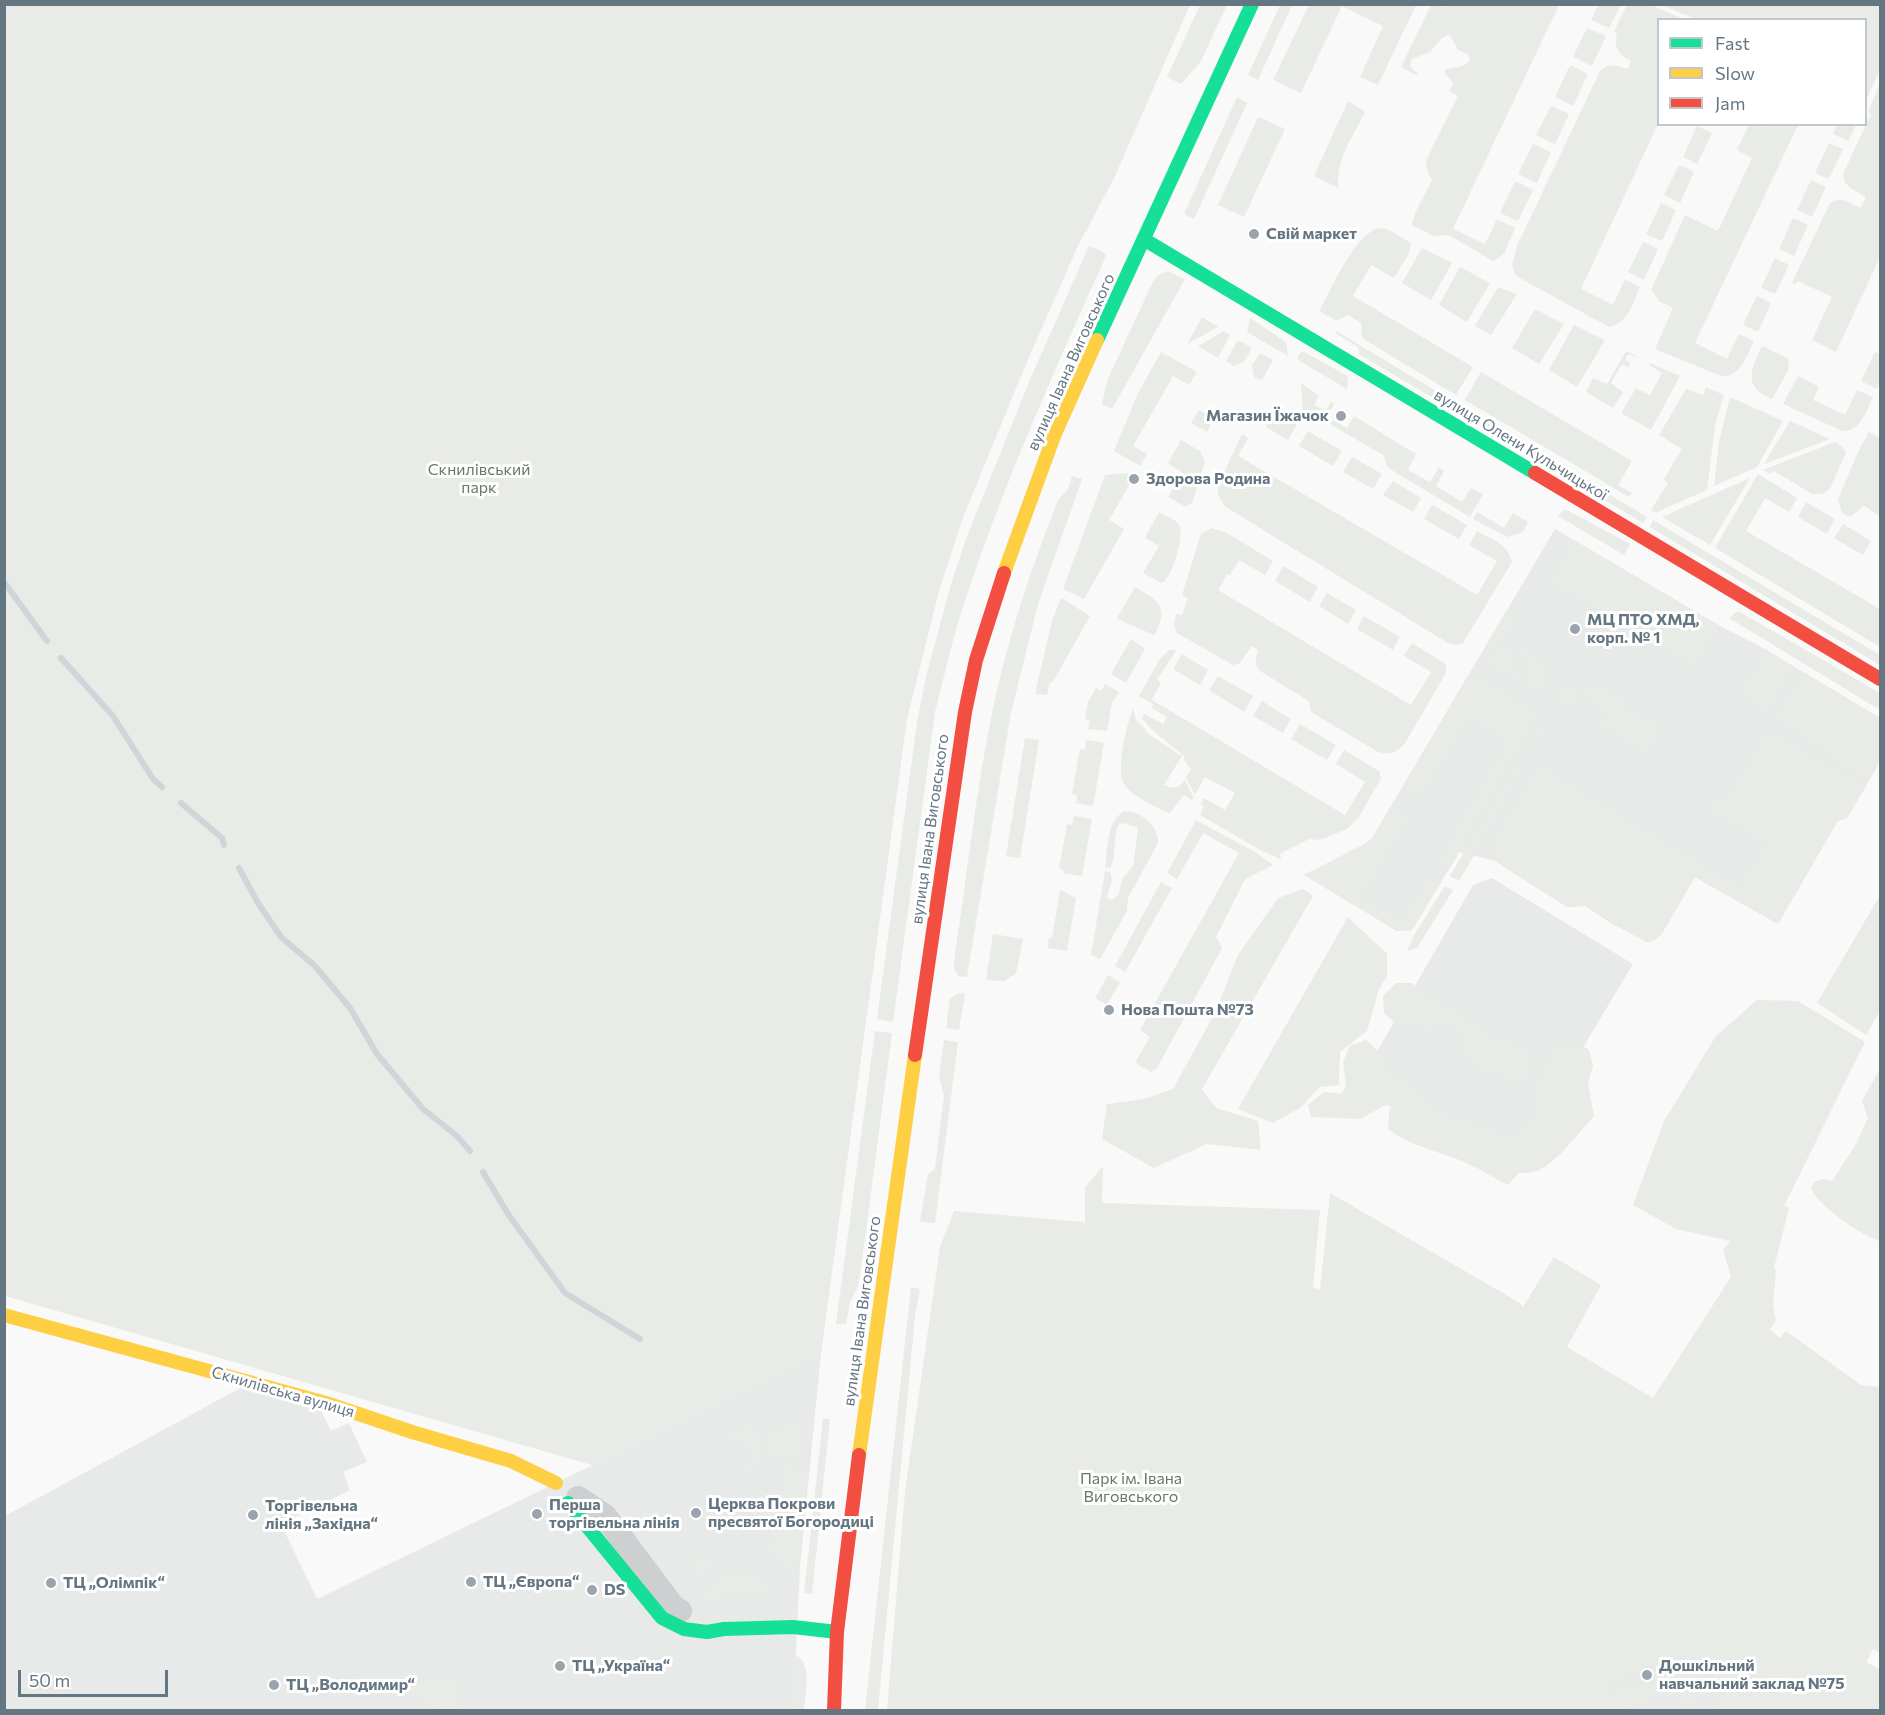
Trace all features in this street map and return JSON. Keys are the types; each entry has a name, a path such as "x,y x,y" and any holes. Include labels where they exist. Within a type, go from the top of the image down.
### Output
{"main road":[{"name":"вулиця Івана Виговського","path":"834,1710 837,1632 896,1179 954,777 976,660 995,596 1054,436 1252,4"},
{"name":"вулиця Олени Кульчицької","path":"1145,240 1881,679"},
{"name":"Скнилівська вулиця","path":"4,1315 326,1403 412,1432 511,1461 556,1484"},
{"path":"724,1629 793,1627 837,1632"}],"street":[{"path":"573,1501 605,1516 674,1608 724,1629"}],"shaded area":[{"path":"1555,529 1720,626 1765,649 1880,718 1880,761 1847,818 1837,822 1778,924 1695,877 1661,935 1647,942 1585,906 1567,907 1495,861 1459,852 1412,930 1397,931 1304,875 1363,845 1372,838"},
{"path":"1492,878 1633,964 1515,1161 1367,1069 1473,885"},
{"path":"821,1354 800,1567 793,1710 5,1710 5,1516 244,1386 320,1408 331,1431 349,1423 367,1462 343,1472 350,1490 281,1524 317,1599"},
{"name":"Дошкільний навчальний заклад №75","path":"1714,1654 1789,1710 1529,1710 1566,1662"}],"green space":[{"path":"1309,4 1416,5 1378,85 1360,77 1383,26 1342,6 1301,93 1273,80"},
{"path":"1450,4 1559,5 1453,229 1485,244 1497,219 1515,228 1504,254 1493,261 1449,235 1433,236 1412,225 1415,213 1432,180 1426,161 1458,96 1449,91 1453,83 1445,70 1462,66 1470,59 1468,54 1458,50 1451,37 1447,35 1430,52 1412,59 1410,66 1418,76 1401,67 1431,5 1448,7"},
{"name":"Скнилівський парк","path":"4,5 1190,5 1115,176 1077,248 1026,364 962,520 939,591 907,719 821,1354 592,1465 5,1296"},
{"path":"1200,5 1227,5 1200,63 1181,84 1167,77"},
{"path":"1280,5 1292,5 1258,80 1248,75"},
{"path":"1598,5 1621,5 1609,28 1591,20"},
{"path":"1627,5 1651,5 1681,18 1657,18 1657,126 1581,289 1613,305 1625,279 1640,287 1626,316 1616,325 1609,327 1516,276 1512,265 1517,246 1600,71 1611,66 1628,69 1631,61 1618,50 1617,33 1614,31"},
{"path":"1662,5 1880,5 1880,70 1867,98 1867,18 1693,18"},
{"path":"1587,28 1606,36 1592,66 1573,57"},
{"path":"1570,65 1588,74 1573,106 1555,97"},
{"path":"1880,84 1880,257 1836,352 1812,340 1832,297 1798,281 1796,284 1792,283 1830,203 1842,200 1860,208 1866,197 1845,182 1843,174 1867,126 1871,114 1868,112"},
{"path":"1237,97 1247,103 1194,219 1184,214"},
{"path":"1348,101 1365,112 1342,159 1339,168 1339,188 1314,176"},
{"path":"1551,106 1569,114 1555,144 1536,135"},
{"path":"1258,117 1285,129 1244,217 1218,205"},
{"path":"1697,126 1712,133 1697,164 1683,157"},
{"path":"1749,126 1798,126 1695,343 1727,359 1739,334 1754,341 1739,369 1734,373 1721,376 1655,349 1673,308 1659,301 1651,290 1685,215 1718,231 1752,158 1737,150"},
{"path":"1837,126 1856,126 1848,141 1833,134"},
{"path":"1829,143 1843,149 1829,179 1815,173"},
{"path":"1533,144 1551,152 1537,183 1518,174"},
{"path":"1679,165 1694,172 1680,203 1664,195"},
{"path":"1811,180 1826,187 1812,217 1797,210"},
{"path":"1515,181 1533,190 1518,221 1500,213"},
{"path":"1661,203 1676,210 1662,241 1646,234"},
{"path":"1793,218 1808,225 1794,256 1779,249"},
{"path":"1379,228 1387,229 1411,243 1408,255 1394,278 1371,265 1353,296 1473,367 1456,395 1362,338 1361,323 1348,315 1337,321 1319,311 1353,251 1370,232"},
{"path":"1643,242 1658,249 1644,280 1628,272"},
{"path":"1089,246 1102,251 1106,256 1014,468 981,554 953,640 935,712 893,1022 877,1019 917,722 926,677 951,584 967,536 1032,375"},
{"path":"1422,248 1452,263 1431,300 1402,283"},
{"path":"1775,258 1789,265 1775,294 1761,288"},
{"path":"1460,267 1490,283 1467,322 1439,305"},
{"path":"1167,271 1185,279 1112,409 1102,404 1107,381 1151,286 1157,276"},
{"path":"1498,287 1517,294 1491,335 1475,326"},
{"path":"1757,296 1771,303 1758,332 1743,325"},
{"path":"1535,309 1564,324 1539,364 1512,348"},
{"path":"1250,318 1286,342 1288,356 1247,332"},
{"path":"1201,319 1218,327 1187,344"},
{"path":"1574,325 1605,340 1577,387 1549,370"},
{"path":"1224,331 1230,335 1218,358 1198,346"},
{"path":"1336,331 1647,517 1643,523 1359,354 1358,347 1335,333"},
{"path":"1238,340 1252,348 1244,362 1234,366 1226,361"},
{"path":"1762,346 1788,358 1789,369 1772,399 1756,389 1753,383 1752,370"},
{"path":"1302,351 1348,376 1347,389 1298,360"},
{"path":"1626,351 1641,359 1628,354 1625,360 1630,363 1630,366 1622,364 1611,383 1623,392 1613,408 1586,392 1593,378 1607,384"},
{"path":"1161,352 1197,372 1189,385 1173,376 1133,446 1147,454 1140,466 1114,451 1137,395"},
{"path":"1875,352 1880,354 1880,380 1877,389 1861,381"},
{"path":"1260,353 1273,360 1262,380 1254,377 1252,365"},
{"path":"1650,363 1680,376 1651,430 1621,413 1636,388 1650,395 1662,373 1649,365"},
{"path":"1481,372 1632,461 1618,485 1632,493 1629,497 1465,400"},
{"path":"1798,376 1819,387 1813,400 1845,415 1857,390 1873,397 1858,424 1854,428 1842,431 1783,404"},
{"path":"1301,383 1319,396 1314,405 1326,411 1331,402 1334,404 1327,417 1347,428 1354,416 1416,454 1408,470 1430,482 1439,467 1444,471 1436,486 1462,502 1471,488 1483,494 1470,517 1393,471 1388,467 1383,455 1318,417 1307,416 1303,413"},
{"path":"1706,387 1724,395 1715,425 1707,490 1655,513 1651,510 1668,483 1664,479 1682,449 1659,435 1686,389 1703,395"},
{"path":"1730,397 1783,421 1757,467 1714,486 1719,442"},
{"path":"1199,410 1214,418 1207,432 1191,423"},
{"path":"1274,410 1297,424 1288,440 1266,427"},
{"path":"1790,421 1830,439 1764,464"},
{"path":"1308,431 1342,451 1333,466 1299,446"},
{"path":"1869,432 1880,438 1880,516 1864,506 1850,517 1842,513 1838,499"},
{"path":"1242,434 1248,438 1238,456 1477,595 1497,561 1469,545 1477,531 1503,546 1512,562 1463,643 1455,645 1448,643 1224,506 1218,494 1218,486"},
{"path":"1181,440 1200,451 1205,462 1192,503 1186,507 1168,497 1182,472 1168,463"},
{"path":"1835,442 1843,447 1846,453 1830,488 1823,494 1812,494 1774,471 1770,474 1763,470"},
{"path":"1352,457 1382,474 1373,489 1343,472"},
{"path":"1127,473 1134,477 1109,520 1124,529 1084,599 1063,589 1105,475"},
{"path":"1758,474 1797,498 1789,512 1765,498 1746,531 1880,609 1880,647 1715,548"},
{"path":"1072,476 1082,479 1038,604 1011,713 967,977 958,976 954,969 955,953 980,780 996,695 1010,638 1037,555 1058,500 1068,489"},
{"path":"1750,478 1710,545 1662,517"},
{"path":"1393,481 1421,498 1413,512 1383,495"},
{"path":"1806,502 1835,519 1827,534 1798,517"},
{"path":"1432,505 1467,525 1459,539 1424,519"},
{"path":"1564,510 1630,544 1624,555 1558,516"},
{"path":"1159,512 1175,521 1180,530 1179,547 1173,565 1166,580 1162,583 1143,573 1159,546 1145,538"},
{"path":"1477,512 1504,528 1513,513 1528,522 1523,532 1508,537 1473,519"},
{"path":"1653,520 1880,655 1880,665 1650,527"},
{"path":"1843,524 1871,541 1863,555 1834,538"},
{"path":"1212,528 1227,533 1273,561 1265,575 1239,560 1230,575 1227,574 1218,590 1411,705 1431,672 1404,656 1412,643 1446,664 1446,673 1405,743 1399,749 1390,753 1378,752 1311,712 1309,701 1258,669 1256,659 1258,650 1252,646 1240,663 1233,665 1177,633 1174,624 1176,614 1182,615 1188,598 1182,595 1201,534"},
{"path":"1574,540 1720,626 1695,668 1550,582"},
{"path":"1283,566 1318,587 1310,602 1275,581"},
{"path":"1135,587 1156,601 1159,606 1161,618 1154,636 1117,618"},
{"path":"1327,593 1356,610 1348,624 1319,606"},
{"path":"1061,598 1090,616 1054,680 1049,684 1047,695 1035,694 1052,621"},
{"path":"1511,608 1517,612 1510,637 1508,640 1488,647 1487,644 1507,609"},
{"path":"1738,611 1880,693 1880,710 1729,618"},
{"path":"1364,616 1400,637 1393,650 1357,629"},
{"path":"1131,639 1145,649 1126,683 1111,674"},
{"path":"1510,645 1523,684 1491,665 1485,656 1488,652"},
{"path":"1518,645 1545,662 1551,685 1539,693 1531,689"},
{"path":"1765,649 1795,667 1767,713 1738,695"},
{"path":"1169,650 1176,650 1157,680 1161,683 1152,700 1345,815 1365,782 1336,764 1344,750 1379,771 1381,778 1359,817 1347,829 1320,840 1309,839 1279,854 1282,860 1200,815 1204,807 1201,804 1204,798 1225,810 1235,793 1205,777 1195,795 1186,777 1191,769 1184,756 1151,729 1142,718 1144,714 1163,724 1167,717 1152,708 1153,704 1139,696 1160,659"},
{"path":"1182,654 1208,670 1200,685 1173,669"},
{"path":"1802,671 1880,718 1880,761 1869,781 1823,754 1820,747 1774,720"},
{"path":"1474,674 1534,709 1536,720 1449,870 1436,862 1506,742 1468,720 1421,799 1403,788 1468,675"},
{"path":"1218,676 1253,696 1244,712 1209,690"},
{"path":"1589,678 1627,702 1625,710 1633,714 1634,712 1649,721 1652,717 1666,726 1648,755 1597,724 1605,711 1580,696 1570,711 1561,707 1558,697 1566,683 1581,693"},
{"path":"1105,684 1119,692 1112,703 1107,731 1088,729 1090,721 1085,719 1088,702 1096,688 1101,691"},
{"path":"1262,701 1291,719 1283,733 1253,716"},
{"path":"1133,708 1136,720 1148,734 1182,756 1164,785 1176,787 1185,780 1194,798 1192,800 1184,795 1170,813 1137,796 1123,782 1122,756 1125,734"},
{"path":"1543,717 1546,729 1535,749 1526,747"},
{"path":"1300,724 1336,745 1327,760 1291,739"},
{"path":"1768,728 1833,768 1838,768 1867,785 1847,818 1837,822 1778,924 1695,877 1661,935 1647,942 1585,906 1567,907 1495,861 1492,845 1500,827 1542,759 1552,773 1739,885 1764,843 1709,810 1720,792 1727,796"},
{"path":"1025,738 1039,740 1020,858 1006,856"},
{"path":"1086,740 1104,743 1093,806 1076,803 1077,795 1072,794 1080,749 1085,750"},
{"path":"1515,765 1524,769 1459,881 1450,876"},
{"path":"1392,806 1410,817 1362,898 1401,921 1429,873 1442,881 1412,930 1397,931 1304,875 1363,845 1372,838"},
{"path":"1124,811 1137,814 1148,821 1156,831 1158,843 1128,898 1127,911 1100,959 1091,955 1105,871 1110,872 1112,880 1107,896 1112,900 1119,894 1122,879 1133,866 1138,828 1124,823 1119,824 1117,828 1111,867 1105,868 1111,829 1118,816"},
{"path":"1074,816 1092,819 1082,876 1063,873 1064,870 1059,869 1067,824 1072,825"},
{"path":"1196,820 1255,852 1273,865 1245,879 1216,937 1222,948 1157,1068 1151,1072 1137,1064 1136,1061 1150,1037 1140,1030 1239,853 1203,833 1177,879 1167,873"},
{"path":"1161,882 1172,888 1125,972 1115,966"},
{"path":"1445,886 1453,890 1417,948 1407,951 1415,934"},
{"path":"1303,889 1313,896 1202,1089 1216,1108 1258,1121 1261,1150 1207,1144 1154,1168 1102,1139 1107,1104 1144,1099 1173,1089 1216,1011 1238,955 1278,898"},
{"path":"1060,890 1076,898 1067,951 1048,948 1049,938 1052,938"},
{"path":"1880,895 1880,1011 1866,1035 1817,1003"},
{"path":"1348,917 1387,954 1387,976 1379,989 1367,1031 1340,1052 1339,1085 1320,1087 1300,1108 1273,1123 1238,1109"},
{"path":"993,934 1023,939 1016,973 1005,981 986,980"},
{"path":"1108,975 1120,982 1107,1005 1095,998"},
{"path":"1396,983 1412,983 1424,994 1457,1008 1468,1020 1497,1037 1520,1044 1535,1058 1531,1076 1523,1085 1487,1073 1465,1059 1462,1032 1448,1023 1438,1030 1420,1031 1413,1023 1396,1024 1384,1013 1383,996"},
{"path":"959,993 965,994 959,1030 946,1028 950,999"},
{"name":"Парк ім. Івана Виговського","path":"1757,1000 1798,1001 1865,1042 1784,1206 1789,1208 1774,1268 1776,1270 1773,1305 1776,1320 1770,1330 1780,1338 1786,1331 1861,1385 1880,1387 1880,1653 1873,1649 1866,1662 1880,1669 1880,1710 1717,1710 1726,1692 1724,1678 1717,1666 1703,1658 1685,1656 1653,1674 1629,1675 1605,1689 1605,1694 1697,1666 1709,1681 1708,1687 1703,1697 1687,1705 1688,1710 1684,1710 1678,1694 1625,1710 887,1710 905,1491 940,1247 954,1211 1085,1222 1085,1187 1103,1166 1102,1203 1320,1210 1313,1287 1320,1290 1330,1193 1520,1303 1523,1307 1554,1257 1601,1285 1567,1347 1653,1398 1731,1277 1723,1250 1730,1241 1676,1229 1633,1205 1664,1121 1716,1036"},
{"path":"875,1031 892,1033 862,1261 858,1286 850,1302 846,1324 836,1324"},
{"path":"944,1040 958,1042 935,1223 920,1222 928,1174 935,1169 944,1095 939,1077"},
{"path":"1366,1040 1379,1052 1388,1066 1415,1086 1439,1110 1509,1133 1519,1131 1530,1118 1535,1085 1547,1058 1558,1046 1575,1041 1589,1050 1593,1066 1588,1083 1594,1116 1550,1164 1534,1172 1519,1173 1508,1185 1472,1165 1416,1145 1388,1129 1391,1106 1386,1105 1360,1119 1311,1117 1308,1105 1324,1092 1341,1094 1346,1086 1343,1062 1350,1046"},
{"path":"1880,1069 1880,1241 1842,1220 1823,1204 1811,1189 1814,1182 1822,1179 1832,1181 1855,1146 1868,1118 1862,1101"},
{"path":"911,1287 920,1289 915,1316 878,1710 865,1710"},
{"path":"795,1419 802,1425 799,1463 769,1459 764,1434"},
{"path":"823,1419 830,1419 812,1594 804,1593"},
{"path":"747,1423 758,1429 761,1453 755,1472 742,1482 743,1473 751,1455 742,1441 718,1444 681,1468 675,1462 691,1456 704,1446"},
{"path":"781,1465 808,1468 797,1571 790,1578 767,1546 776,1539 768,1528 760,1534 747,1516 751,1503 763,1493 776,1495 782,1489 778,1478"},
{"path":"699,1556 718,1561 717,1567 698,1580 691,1563 694,1557"},
{"path":"735,1570 773,1581 776,1588 769,1593 700,1600 705,1589"},
{"path":"796,1655 805,1666 804,1710 792,1710"},
{"path":"451,1674 463,1710 434,1710 423,1701 410,1695 407,1688"}],"waterway":[{"path":"4,582 47,641"},
{"path":"61,658 113,716 153,779 162,787"},
{"path":"181,803 222,838 224,845"},
{"path":"239,868 258,903 281,937 315,966 350,1008 377,1054 423,1109 457,1136 470,1151"},
{"path":"483,1172 508,1214 565,1293 640,1339"}],"traffic: fast":[{"path":"1097,340 1252,4"},
{"path":"1145,240 1535,473"},
{"path":"568,1503 662,1618 684,1629 707,1632 724,1629 793,1627 837,1632"}],"traffic: slow":[{"path":"1004,573 1054,436 1097,340"},
{"path":"859,1455 915,1055"},
{"path":"4,1315 326,1403 412,1432 511,1461 556,1483"}],"traffic: jam":[{"path":"1535,473 1880,679"},
{"path":"915,1055 965,712 976,660 1004,573"},
{"path":"834,1710 837,1632 859,1455"}],"place":[{"name":"Свій маркет","path":"1254,234"},
{"name":"Магазин Їжачок","path":"1341,416"},
{"name":"Здорова Родина","path":"1134,479"},
{"name":"МЦ ПТО ХМД, корп. № 1","path":"1575,629"},
{"name":"Нова Пошта №73","path":"1109,1010"},
{"name":"Церква Покрови пресвятої Богородиці","path":"696,1513"},
{"name":"Перша торгівельна лінія","path":"537,1514"},
{"name":"Торгівельна лінія „Західна“","path":"253,1515"},
{"name":"ТЦ „Європа“","path":"471,1582"},
{"name":"ТЦ „Олімпік“","path":"51,1583"},
{"name":"DS","path":"592,1590"},
{"name":"ТЦ „Україна“","path":"560,1666"},
{"name":"Дошкільний навчальний заклад №75","path":"1647,1675"},
{"name":"ТЦ „Володимир“","path":"274,1685"}]}
